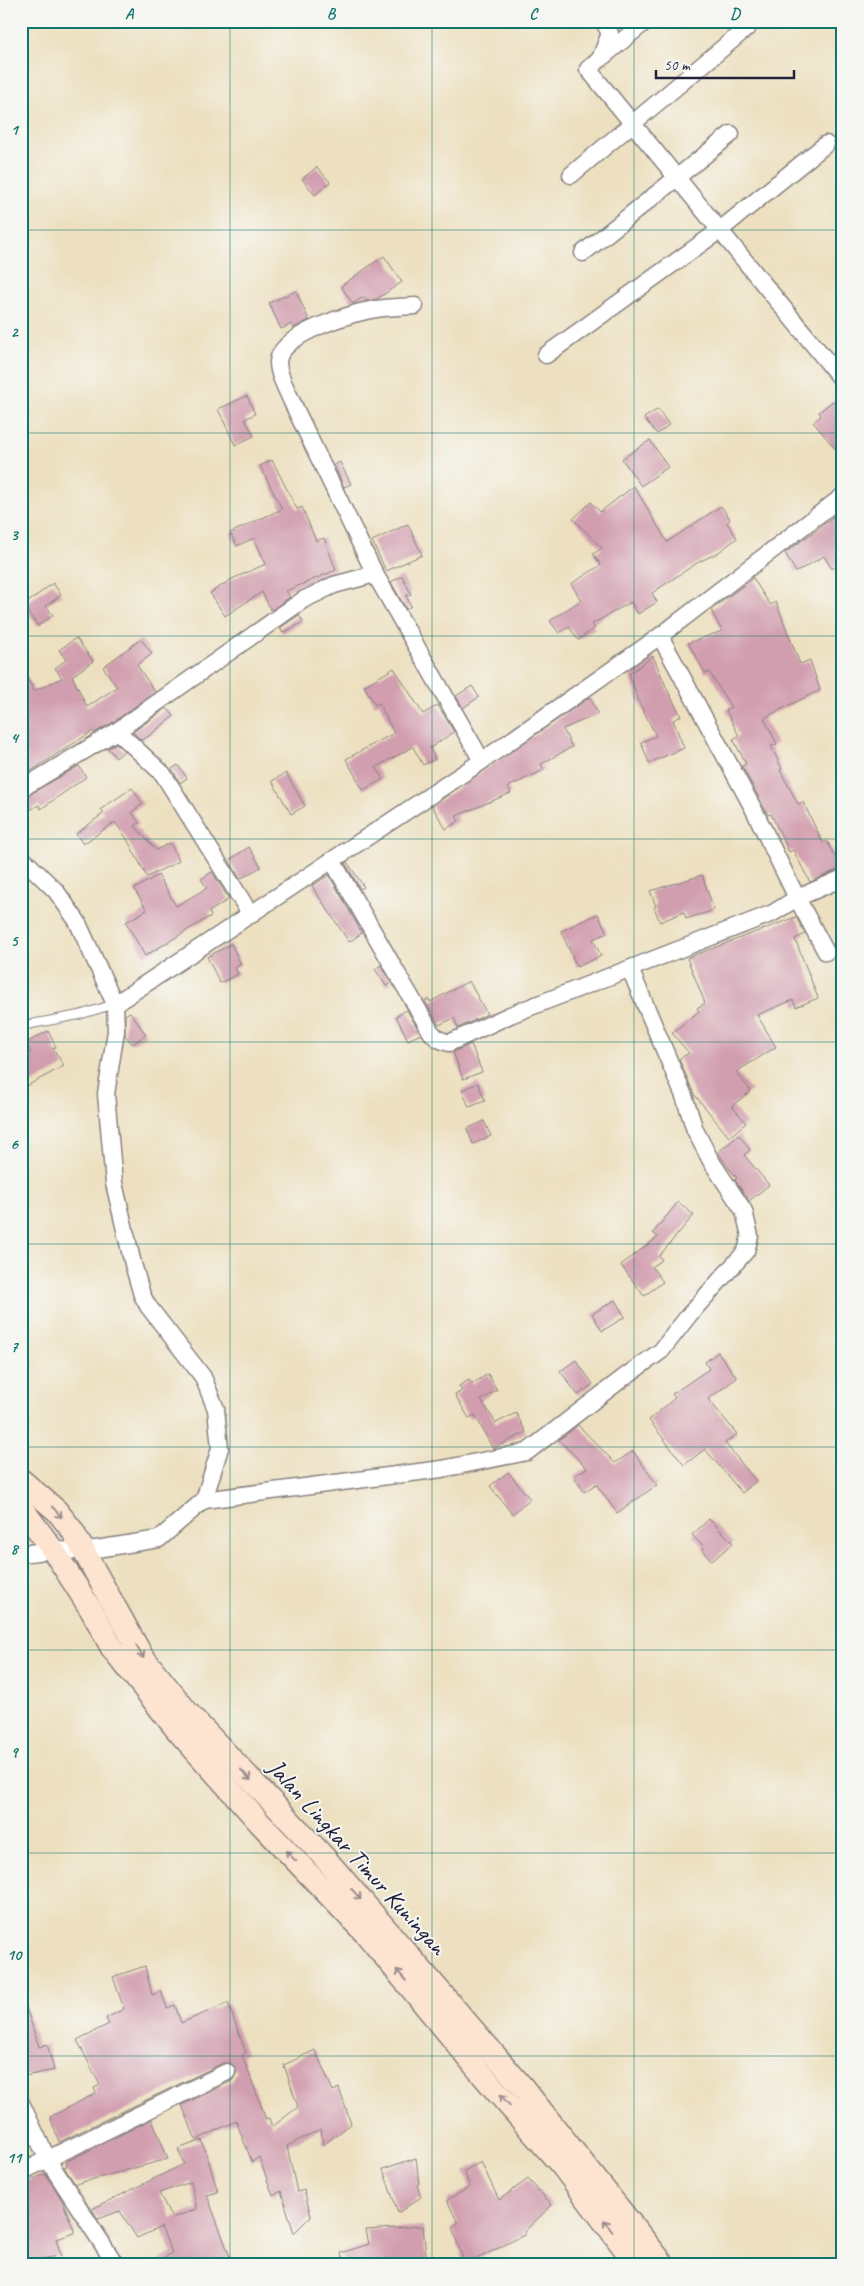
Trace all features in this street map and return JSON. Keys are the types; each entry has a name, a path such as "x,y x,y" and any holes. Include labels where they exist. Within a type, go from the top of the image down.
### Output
{"main road":[{"name":"Jalan Lingkar Timur Kuningan","path":"21,1480 57,1511 72,1530 142,1656 182,1706 323,1856 524,2089 664,2265"},
{"name":"Jalan Lingkar Timur Kuningan","path":"21,1507 53,1550 92,1611 112,1648 177,1730 260,1823 367,1935 563,2167 637,2265"}],"street":[{"path":"600,59 610,33 603,21"},
{"path":"646,21 588,69 843,381"},
{"path":"571,175 749,26"},
{"path":"583,253 731,134"},
{"path":"546,355 720,230 826,144"},
{"path":"415,306 375,309 331,320 307,331 292,341 282,352 278,361 281,376 296,411 375,574 482,761"},
{"path":"115,1004 333,862 482,761 660,636 843,496"},
{"path":"21,789 117,731 303,600 334,585 375,574"},
{"path":"660,636 753,808 826,952"},
{"path":"117,731 163,774 251,915"},
{"path":"21,856 56,891 77,921 115,1004 116,1032 106,1094 114,1183 133,1264 142,1295 148,1306 203,1377 216,1410 220,1448 204,1500 159,1539 84,1551 53,1550 21,1554"},
{"path":"333,862 431,1032 438,1040 449,1043 510,1015 773,913 797,898 843,878"},
{"path":"204,1500 442,1470 527,1452 661,1351 689,1315 746,1251 750,1236 744,1211 710,1161 695,1130 684,1096 630,969"},
{"path":"21,2172 227,2072"},
{"path":"21,2103 48,2160 116,2265"}],"lane":[{"path":"21,1026 79,1014 115,1004"}],"building":[{"path":"317,167 330,182 315,195 302,179"},
{"path":"384,256 402,282 377,299 366,301 363,297 353,304 341,286"},
{"path":"296,291 309,320 294,328 292,324 281,329 269,303"},
{"path":"247,396 255,414 245,419 254,436 235,445 218,409"},
{"path":"833,401 843,409 843,458 813,422 821,416 819,412"},
{"path":"658,409 669,425 657,434 644,418"},
{"path":"650,440 668,467 641,486 622,459"},
{"path":"272,460 297,509 302,507 316,541 324,538 336,570 286,591 290,597 271,610 262,592 225,616 210,593 232,579 266,564 254,538 237,546 230,533 282,509 260,466"},
{"path":"340,462 351,484 344,487 334,465"},
{"path":"634,486 667,542 721,506 730,519 727,523 737,538 719,552 697,563 652,593 657,602 638,614 631,602 592,624 595,628 578,640 569,627 559,633 550,621 581,600 571,584 601,565 593,554 602,548 573,519 591,502 600,512"},
{"path":"843,510 843,562 832,569 824,556 796,572 785,553"},
{"path":"408,524 422,555 386,571 372,541"},
{"path":"402,576 411,594 406,596 411,606 406,609 391,582"},
{"path":"753,578 770,605 776,602 800,664 810,660 820,690 764,718 777,744 771,746 782,769 780,770 798,804 803,802 823,843 827,841 841,868 810,882 793,850 789,852 771,814 768,815 742,766 746,764 733,739 739,736 726,710 731,707 709,672 705,673 688,643 722,631 711,610"},
{"path":"53,583 61,595 46,606 53,615 38,626 23,606"},
{"path":"299,615 303,622 283,633 280,628"},
{"path":"76,638 93,661 72,676 87,707 117,687 103,667 141,639 152,654 137,665 155,692 112,723 94,733 93,731 21,777 21,665 34,691 62,678 55,668 66,660 59,650"},
{"path":"653,656 681,716 673,720 684,748 649,763 641,742 656,736 640,704 629,674"},
{"path":"394,668 423,714 438,705 454,732 430,748 435,759 423,765 413,747 376,767 383,779 363,790 346,759 394,733 379,703 375,705 364,686"},
{"path":"472,686 479,697 463,708 456,696"},
{"path":"590,697 598,714 563,729 572,747 541,764 544,770 508,787 511,793 456,816 459,821 446,829 432,806"},
{"path":"167,708 174,716 149,736 141,740 133,732"},
{"path":"116,743 124,751 116,758 108,748"},
{"path":"178,765 187,778 180,783 172,769"},
{"path":"79,766 86,777 41,809 39,805 21,815 21,799"},
{"path":"286,773 305,806 291,814 272,781"},
{"path":"132,788 143,804 132,812 139,823 135,826 156,850 170,843 179,861 147,877 127,839 115,822 83,844 76,834 104,813 101,809"},
{"path":"249,847 261,867 240,879 229,860"},
{"path":"347,862 364,887 360,889 345,863"},
{"path":"212,872 229,899 209,912 211,916 145,956 126,922 147,910 134,889 158,875 176,906 207,888 201,879"},
{"path":"329,875 362,933 349,942 312,886"},
{"path":"702,875 714,910 686,919 684,912 660,922 650,891"},
{"path":"598,914 607,933 593,939 601,956 577,967 561,931"},
{"path":"796,917 805,934 795,939 818,998 796,1007 793,1000 757,1015 776,1047 736,1072 751,1091 732,1106 746,1123 729,1137 694,1094 679,1059 689,1053 672,1033 699,1011 697,1008 705,1003 687,958"},
{"path":"231,944 241,964 235,968 238,974 220,983 207,957"},
{"path":"381,965 391,983 386,986 375,969"},
{"path":"469,981 487,1014 458,1028 454,1018 439,1025 425,1001 429,999 430,1002"},
{"path":"407,1010 421,1034 408,1040 396,1016"},
{"path":"130,1012 146,1035 132,1044 125,1035 125,1015"},
{"path":"48,1031 56,1047 53,1048 64,1066 21,1089 21,1058 31,1052 26,1043"},
{"path":"471,1044 482,1072 463,1079 453,1052"},
{"path":"478,1083 485,1101 469,1107 462,1090"},
{"path":"484,1121 491,1136 473,1144 467,1129"},
{"path":"739,1135 750,1150 744,1155 769,1185 749,1201 735,1180 737,1178 718,1152"},
{"path":"678,1202 694,1215 659,1256 662,1260 652,1267 663,1282 644,1296 621,1265 658,1237 653,1233"},
{"path":"615,1300 625,1317 602,1331 592,1314"},
{"path":"718,1352 737,1378 708,1399 737,1434 725,1443 756,1481 742,1493 705,1449 684,1465 649,1420 675,1398 672,1394 709,1369 705,1362"},
{"path":"576,1360 593,1384 578,1395 560,1371"},
{"path":"488,1374 497,1390 481,1400 496,1423 516,1413 526,1432 493,1449 475,1415 469,1418 455,1395 462,1391 459,1386 469,1380 472,1384"},
{"path":"578,1425 615,1463 633,1451 657,1485 617,1513 596,1484 584,1492 574,1476 587,1468 559,1440"},
{"path":"508,1472 530,1499 512,1514 490,1486"},
{"path":"709,1519 733,1543 712,1561 702,1549 704,1547 692,1535"},
{"path":"145,1966 152,1995 161,1991 167,2008 175,2005 181,2023 228,2003 246,2053 242,2055 266,2119 269,2118 272,2127 298,2107 284,2065 315,2050 333,2091 339,2088 351,2124 323,2145 321,2129 287,2146 297,2192 304,2190 311,2216 294,2233 281,2191 273,2196 259,2157 252,2162 236,2121 196,2140 182,2105 232,2081 237,2072 232,2064 223,2063 59,2142 50,2117 96,2093 94,2088 100,2085 77,2040 109,2024 106,2018 124,2009 113,1977"},
{"path":"21,2001 24,2001 39,2047 47,2044 54,2070 21,2077"},
{"path":"152,2119 168,2159 75,2184 64,2167 67,2166 66,2162"},
{"path":"202,2140 218,2192 207,2195 233,2265 151,2265 172,2253 161,2227 137,2238 120,2211 98,2219 92,2209 184,2164 178,2149","holes":["191,2182 197,2209 172,2218 159,2193"]},
{"path":"416,2158 419,2184 417,2185 421,2197 398,2213 383,2169"},
{"path":"481,2162 499,2200 528,2179 552,2205 524,2232 526,2234 465,2265 452,2227 458,2223 447,2200 470,2187 464,2171"},
{"path":"45,2174 62,2200 75,2233 56,2239 61,2256 21,2261 21,2184"},
{"path":"423,2226 427,2265 345,2265 341,2253 369,2244 366,2230"}]}
